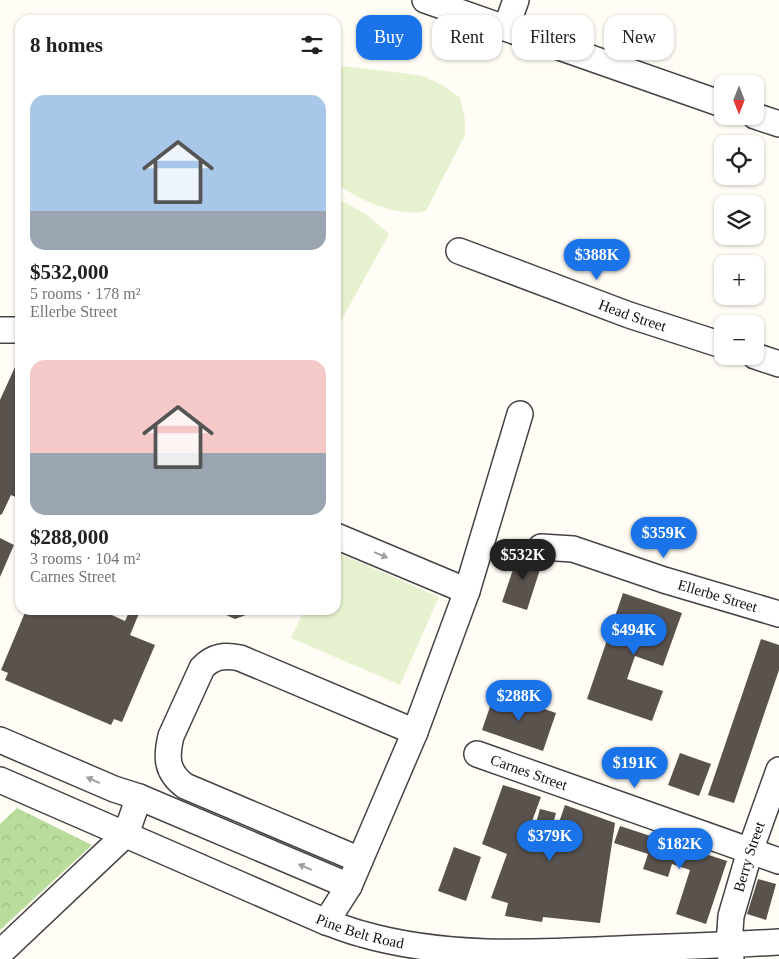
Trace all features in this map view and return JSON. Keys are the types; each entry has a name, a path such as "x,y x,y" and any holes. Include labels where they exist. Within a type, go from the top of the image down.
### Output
{"street":[{"path":"425,0 714,101"},
{"path":"506,28 516,0"},
{"name":"Head Street","path":"459,251 629,315 714,343"},
{"path":"0,330 15,330"},
{"path":"764,359 779,364"},
{"path":"326,922 350,886 415,732 467,591 520,414"},
{"path":"341,538 467,591"},
{"name":"Ellerbe Street","path":"541,547 573,550 664,580 779,614"},
{"path":"360,860 185,786 173,775 168,762 172,736 202,668 208,662 222,656 240,658 415,732"},
{"path":"0,740 350,886"},
{"name":"Carnes Street","path":"478,754 779,862"},
{"name":"Berry Street","path":"730,952 731,916 750,851 779,770"},
{"name":"Pine Belt Road","path":"0,780 326,922 389,941 457,955 548,952 730,952 779,942"},
{"path":"0,953 126,834 139,797"}],"green space":[{"path":"343,66 423,76 442,85 460,98 465,120 465,135 426,211 415,213 391,210 356,196 341,186 341,69"},
{"path":"341,201 366,214 389,234 341,321"},
{"path":"341,554 439,597 400,685 291,638 302,615 341,615"},
{"path":"17,808 92,845 0,930 0,824"}],"building":[{"path":"15,367 15,497 11,495 0,515 0,400"},
{"path":"0,538 14,545 0,577"},
{"path":"519,552 543,560 527,610 502,602"},
{"path":"623,593 682,613 663,666 635,656 627,679 663,691 652,721 587,699"},
{"path":"24,615 112,615 125,621 128,615 138,615 130,635 155,645 122,722 114,719 111,725 5,680 8,673 1,670"},
{"path":"226,615 246,615 235,619"},
{"path":"761,639 779,645 779,670 734,803 708,795"},
{"path":"495,692 556,713 543,751 482,730"},
{"path":"680,753 711,764 699,796 668,785"},
{"path":"503,785 541,797 525,840 555,847 556,831 565,805 615,823 600,923 543,917 542,922 505,916 508,903 491,898 507,854 482,844"},
{"path":"540,809 556,813 548,842 532,837"},
{"path":"620,826 727,861 706,924 676,914 690,870 672,864 668,877 643,869 648,854 614,843"},
{"path":"454,847 481,857 466,901 438,891"},
{"path":"758,879 776,884 766,920 747,914"}]}
